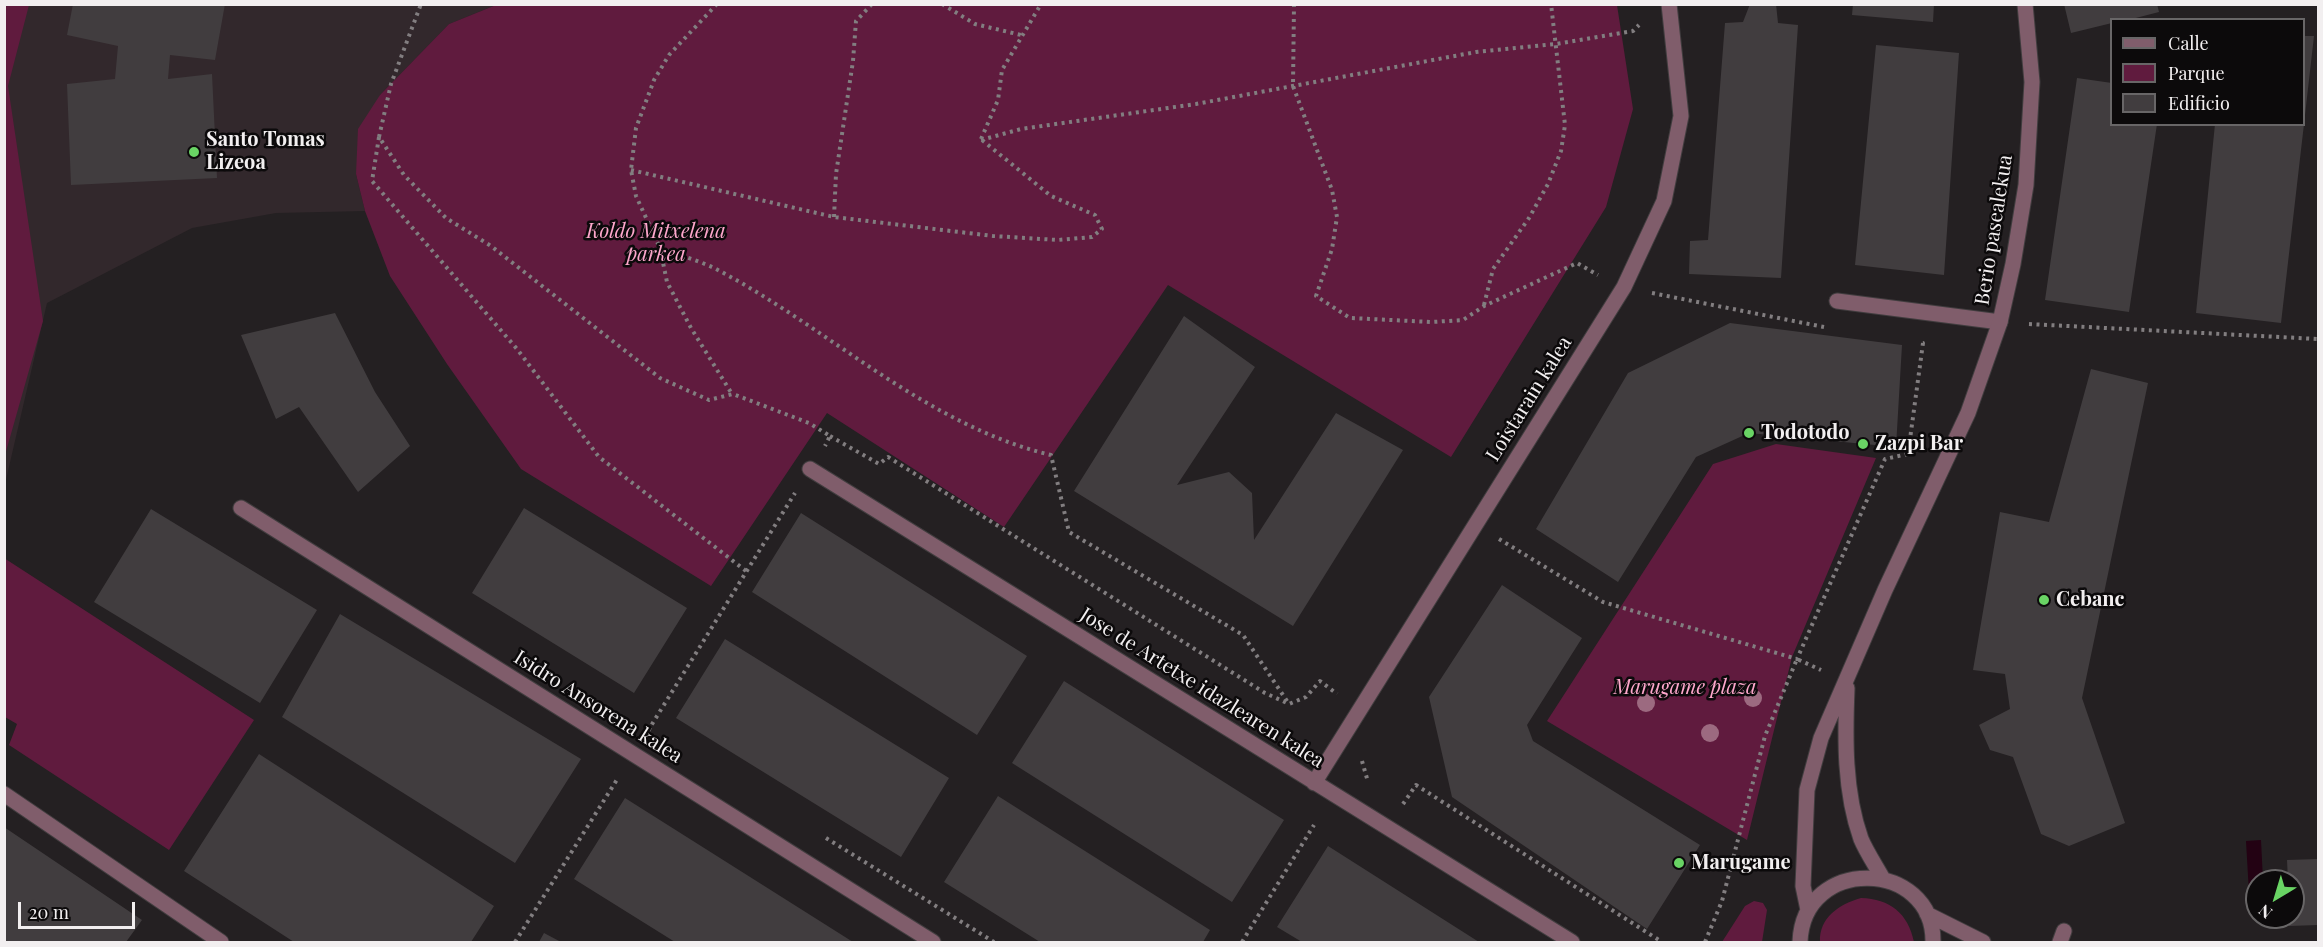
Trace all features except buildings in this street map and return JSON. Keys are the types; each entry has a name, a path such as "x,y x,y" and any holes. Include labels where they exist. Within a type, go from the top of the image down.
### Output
{"street":[{"name":"Loistarain kalea","path":"1314,783 1624,286 1664,201 1682,116 1669,4"},
{"name":"Berio pasealekua","path":"1808,910 1803,886 1807,790 1821,738 1885,590 1968,413 2000,322 2013,264 2026,185 2032,82 2025,4"},
{"path":"1837,301 2000,322"},
{"name":"Jose de Artetxe idazlearen kalea","path":"810,469 1572,942"},
{"name":"Isidro Ansorena kalea","path":"241,508 933,942"},
{"name":"Berio pasealekua","path":"1847,682 1845,741 1850,793 1862,839 1883,879"},
{"path":"4,794 221,942"},
{"path":"1800,942 1808,910 1822,894 1840,882 1862,877 1883,879 1901,886 1916,898 1926,914 1933,942"},
{"path":"1926,914 1983,942"}],"path":[{"path":"421,4 391,84 372,182 517,349 599,457 746,571"},
{"path":"717,4 669,55 654,80 636,128 631,170 636,196 660,248 667,282 691,328 733,394"},
{"path":"834,217 836,174 853,61 856,21 872,4"},
{"path":"942,4 975,24 1021,35"},
{"path":"981,140 998,100 1002,70 1041,4"},
{"path":"1294,4 1293,86 1332,190 1337,217 1332,249 1316,296 1350,318 1383,321 1463,320 1484,306 1577,263 1606,280"},
{"path":"1484,306 1493,269 1529,218 1548,184 1561,151 1565,126 1551,4"},
{"path":"981,140 1021,129 1196,104 1476,52 1556,44 1633,31 1639,25"},
{"path":"379,137 404,176 446,218 491,246 660,378 709,400 733,394 809,423 879,464 888,457 1265,693 1289,704 1306,697 1320,681 1342,699"},
{"path":"631,170 834,217 993,236 1058,240 1092,237 1102,229 1095,215 1051,196 981,140"},
{"path":"660,248 713,268 759,294 940,412 995,438 1051,455 1070,532 1243,635 1289,704"},
{"path":"1645,292 1825,327"},
{"path":"2000,322 2319,339"},
{"path":"1705,942 1722,901 1766,736 1797,658 1885,459 1908,454 1923,343 1912,341"},
{"path":"649,729 830,436"},
{"path":"1492,535 1603,602 1797,658 1847,682"},
{"path":"1362,752 1368,783 1374,789"},
{"path":"515,942 620,774"},
{"path":"1399,810 1416,786 1662,942"},
{"path":"1242,942 1314,825"}],"shaded area":[{"name":"Santo Tomas Lizeoa","path":"5,5 496,5 449,24 380,95 356,174 365,211 276,213 192,228 47,303 5,484"},
{"path":"2261,840 2262,869 2248,869 2246,841"}],"green space":[{"path":"5,4 29,5 8,86 43,321 5,455"},
{"name":"Koldo Mitxelena parkea","path":"496,5 1617,5 1633,109 1606,207 1451,457 1168,285 1004,527 827,413 711,586 521,469 447,364 390,276 365,211 356,174 358,129 380,95 449,24"},
{"name":"Marugame plaza","path":"1776,444 1876,458 1792,657 1747,840 1547,721 1713,464"},
{"path":"4,558 254,720 169,850 9,745 17,724 5,717"},
{"path":"1861,898 1881,901 1896,909 1907,923 1914,942 1820,942 1823,926 1832,913 1845,904"},
{"path":"1754,901 1763,903 1767,910 1762,942 1722,942 1745,906"}],"place":[{"name":"Santo Tomas Lizeoa","path":"194,152"},
{"name":"Todotodo","path":"1749,433"},
{"name":"Zazpi Bar","path":"1863,444"},
{"name":"Cebanc","path":"2044,600"},
{"name":"Marugame","path":"1679,863"}]}
